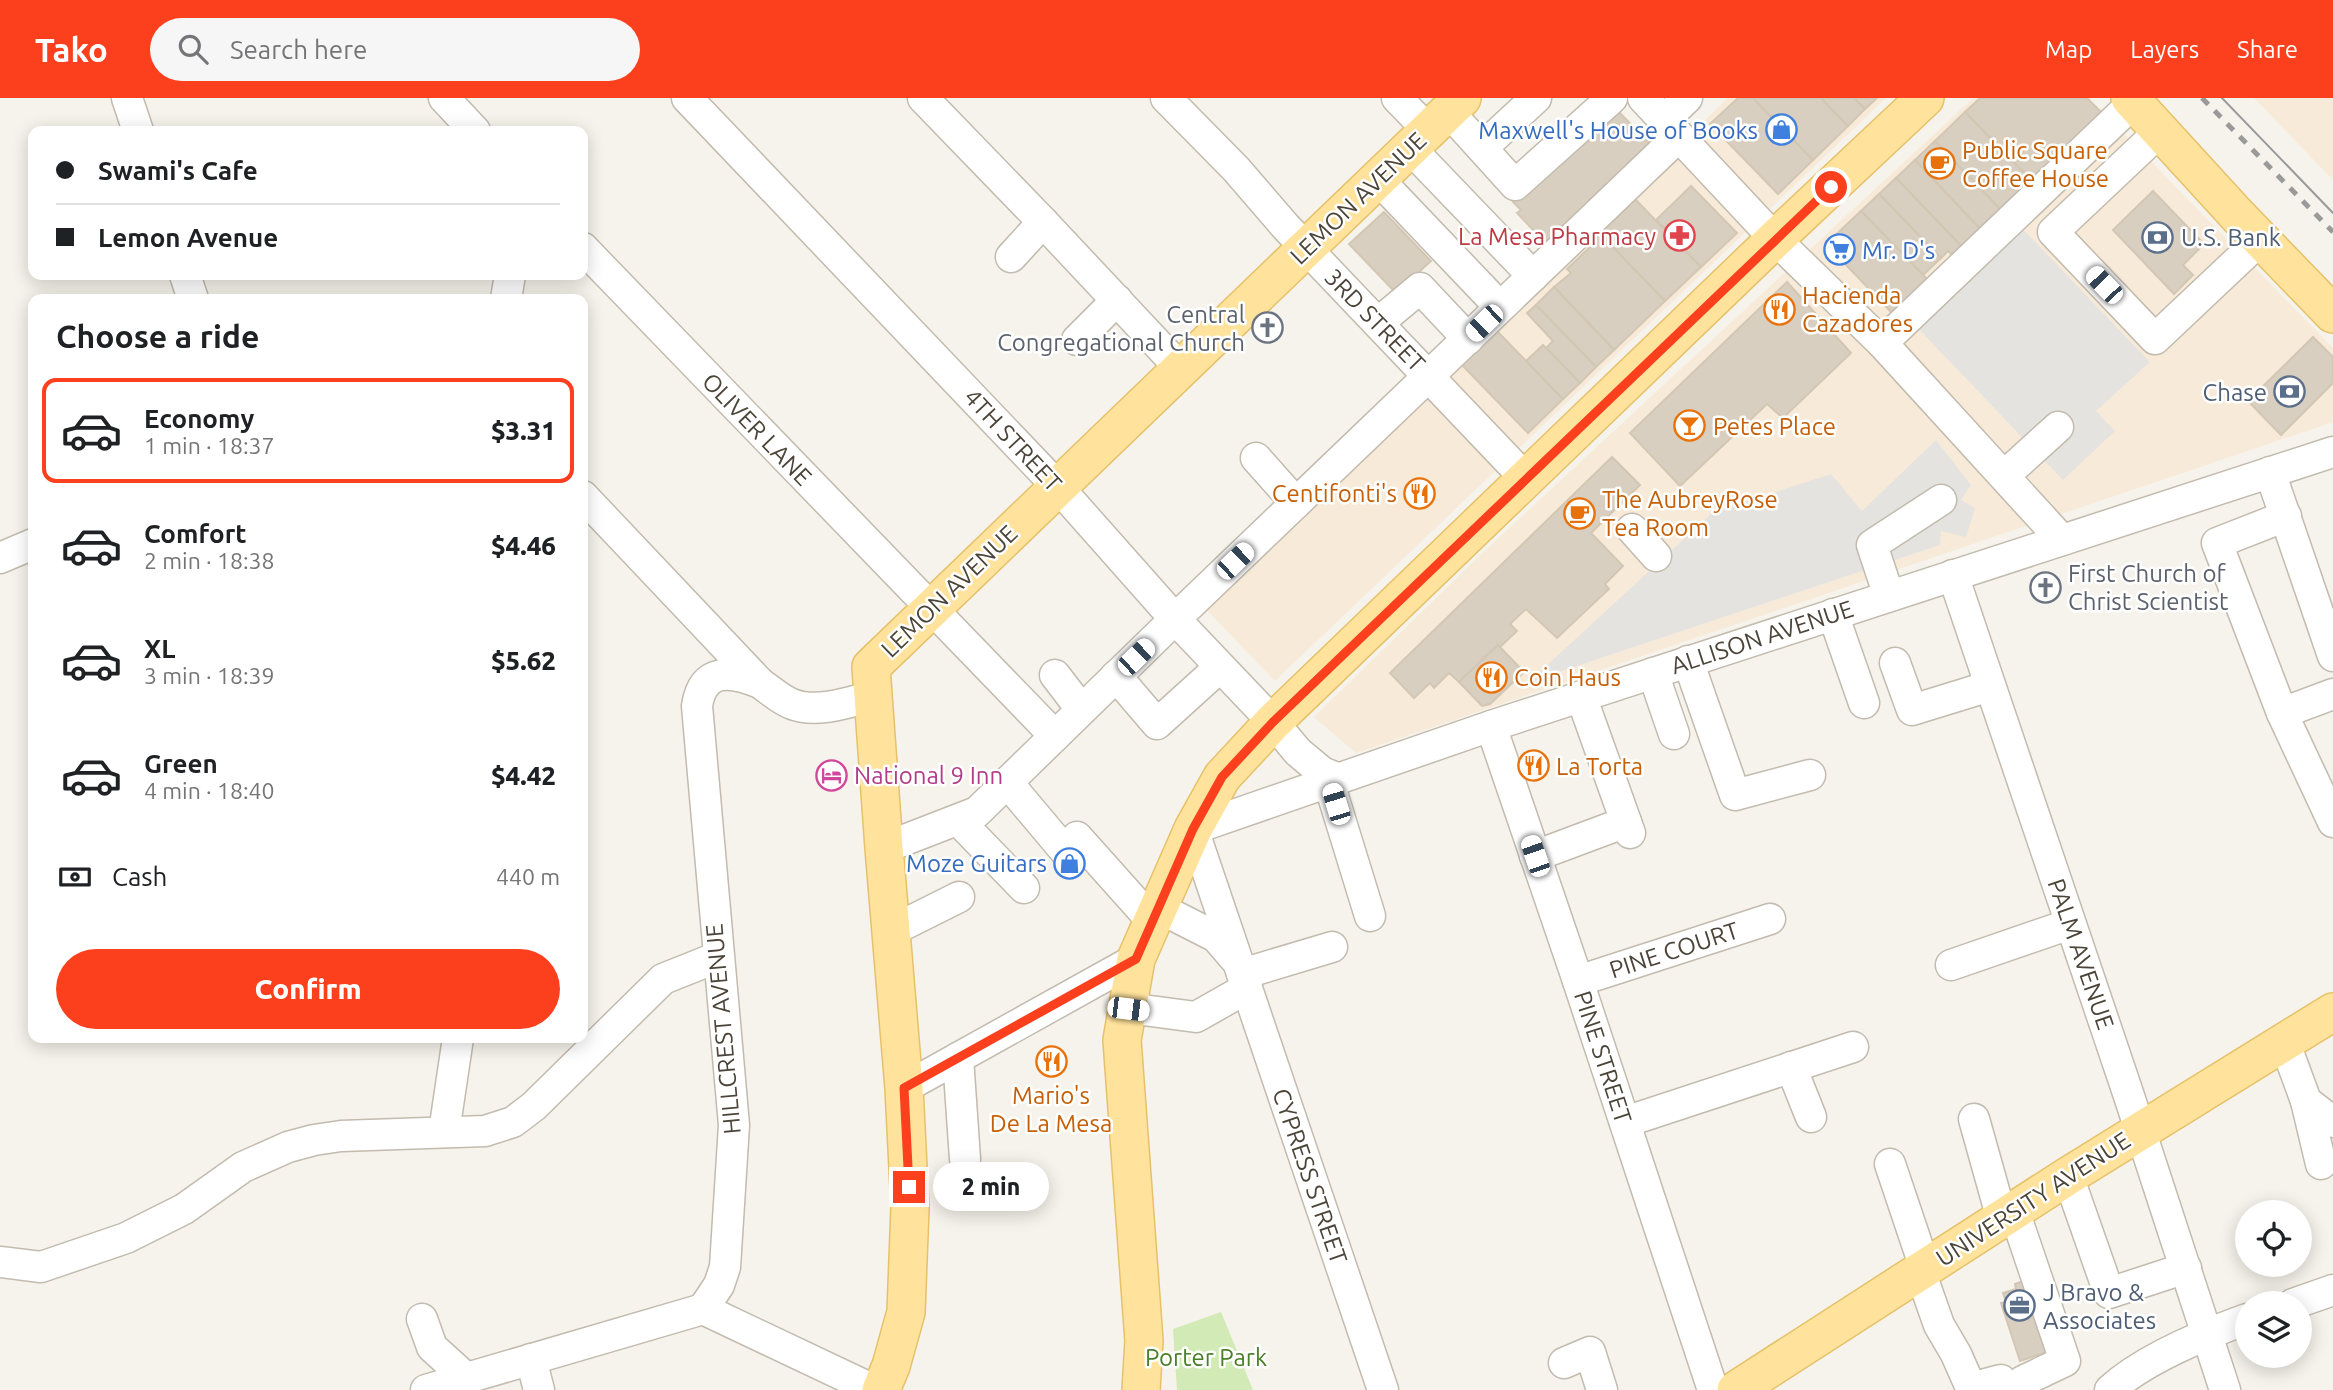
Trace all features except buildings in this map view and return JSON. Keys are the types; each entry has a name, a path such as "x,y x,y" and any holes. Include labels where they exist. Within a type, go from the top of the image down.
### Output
{"main road":[{"path":"1141,1390 1144,1341 1122,1040 1136,959 1193,829 1222,777 1273,722 1775,239 1926,98"},
{"path":"2132,100 2333,314"},
{"name":"LEMON AVENUE","path":"881,1390 891,1366 906,1312 910,1209 904,1088 871,667 1437,122"},
{"name":"UNIVERSITY AVENUE","path":"1736,1390 2068,1176 2333,1012"}],"street":[{"path":"127,98 136,126"},
{"path":"444,98 470,126"},
{"name":"4TH STREET","path":"687,98 1058,487 1298,752 1334,781"},
{"path":"923,98 1181,369"},
{"name":"3RD STREET","path":"1166,98 1236,169 1306,248 1527,480"},
{"path":"1397,98 1482,148 1516,185 1612,98"},
{"path":"1482,148 1536,98"},
{"path":"1643,98 1775,239 1882,343 2062,540"},
{"path":"884,848 977,812 1533,276 1671,128 1687,98"},
{"path":"1882,343 2029,205 2132,100"},
{"path":"1437,122 1533,276"},
{"path":"2053,232 2160,131"},
{"path":"1378,179 1500,307"},
{"path":"2029,205 2155,339 2261,239"},
{"path":"1011,257 1043,222"},
{"name":"OLIVER LANE","path":"588,253 1055,736"},
{"path":"1378,323 1420,288 1468,338"},
{"path":"1077,340 1117,300"},
{"path":"2004,477 2058,427"},
{"name":"ALLISON AVENUE","path":"1193,829 1581,696 2062,540 2279,496 2333,452"},
{"path":"1256,458 1296,503"},
{"path":"2333,656 2279,496 2217,543 2282,713 2333,822"},
{"path":"1889,596 1872,545 1941,500"},
{"name":"HILLCREST AVENUE","path":"588,501 760,683 793,705 814,707 873,696"},
{"path":"1632,528 1656,556"},
{"path":"0,558 28,546"},
{"name":"PALM AVENUE","path":"1953,575 2141,1130 2225,1390"},
{"path":"1833,614 1864,703"},
{"path":"1688,661 1735,795 1810,775"},
{"path":"1895,663 1912,710 1990,686"},
{"path":"1116,676 1157,724 1220,667"},
{"name":"HILLCREST AVENUE","path":"703,1309 719,1285 725,1267 734,1125 698,698 706,684 719,675 728,673 760,683"},
{"path":"1653,673 1674,734"},
{"path":"1055,675 1082,709"},
{"path":"2282,713 2333,694"},
{"path":"1535,856 1628,827 1581,696"},
{"name":"PINE STREET","path":"1491,726 1713,1390"},
{"path":"1334,781 1370,916"},
{"path":"1007,782 1065,852 1077,837 1156,915"},
{"path":"958,820 1024,888"},
{"name":"CYPRESS STREET","path":"1193,829 1383,1390"},
{"path":"891,930 959,897"},
{"name":"CYPRESS STREET","path":"1156,915 1216,937 1242,975"},
{"name":"PINE COURT","path":"1578,981 1770,919"},
{"path":"1951,965 2070,924"},
{"path":"1128,1009 1196,1017 1242,975 1332,947"},
{"path":"0,1262 41,1267 126,1238 184,1209 243,1167 288,1147 341,1136 485,1131 500,1127 524,1115 663,979 718,957"},
{"path":"904,1088 1136,959"},
{"path":"2284,1041 2305,1101 2320,1164"},
{"path":"444,1132 457,1043"},
{"path":"1625,1122 1853,1047"},
{"path":"958,1058 965,1159"},
{"path":"1791,1067 1811,1117"},
{"path":"2305,1101 2333,1122"},
{"path":"1890,1164 1939,1325 1971,1388 2012,1381 2065,1361 1974,1119"},
{"path":"2068,1176 2109,1293 2186,1268"},
{"path":"2312,1297 2333,1290"},
{"path":"426,1390 703,1309 874,1390"},
{"path":"422,1319 432,1347 466,1378"},
{"path":"2110,1390 2123,1378 2208,1333 2235,1323"},
{"path":"1939,1325 1936,1340 1949,1390"},
{"path":"1564,1363 1590,1352 1602,1390"},
{"path":"531,1359 539,1390"}],"shaded area":[{"path":"1728,98 1886,98 1275,681 1199,602"},
{"path":"1973,98 2089,98 2333,348 2333,422 1356,753 1314,717 1478,557"},
{"path":"2254,98 2333,98 2333,180"},
{"path":"2019,225 2150,362 2096,411 2115,431 2063,480 1914,324"},
{"path":"1936,440 1971,485 1961,500 1975,508 1966,537 1941,531 1940,545 1529,682 1712,513 1831,474 1862,511"}],"green space":[{"name":"Porter Park","path":"1221,1312 1253,1390 1177,1390 1173,1329"}],"tram line":[{"path":"2222,98 2333,213"}],"railway":[{"path":"2202,98 2333,232"}],"place":[{"name":"Maxwell's House of Books","path":"1781,130"},
{"name":"Public Square Coffee House","path":"1939,164"},
{"name":"La Mesa Pharmacy","path":"1679,236"},
{"name":"U.S. Bank","path":"2158,237"},
{"name":"Mr. D's","path":"1839,250"},
{"name":"Hacienda Cazadores","path":"1779,309"},
{"name":"Central Congregational Church","path":"1268,328"},
{"name":"Chase","path":"2290,392"},
{"name":"Petes Place","path":"1690,426"},
{"name":"Centifonti's","path":"1420,493"},
{"name":"The AubreyRose Tea Room","path":"1579,513"},
{"name":"First Church of Christ Scientist","path":"2045,587"},
{"name":"Coin Haus","path":"1491,677"},
{"name":"La Torta","path":"1533,766"},
{"name":"National 9 Inn","path":"831,775"},
{"name":"Moze Guitars","path":"1070,863"},
{"name":"Mario's De La Mesa","path":"1051,1061"},
{"name":"J Bravo & Associates","path":"2020,1306"}],"route":[{"path":"909,1187 904,1088 1136,959 1193,829 1222,777 1273,722 1831,187"}]}
